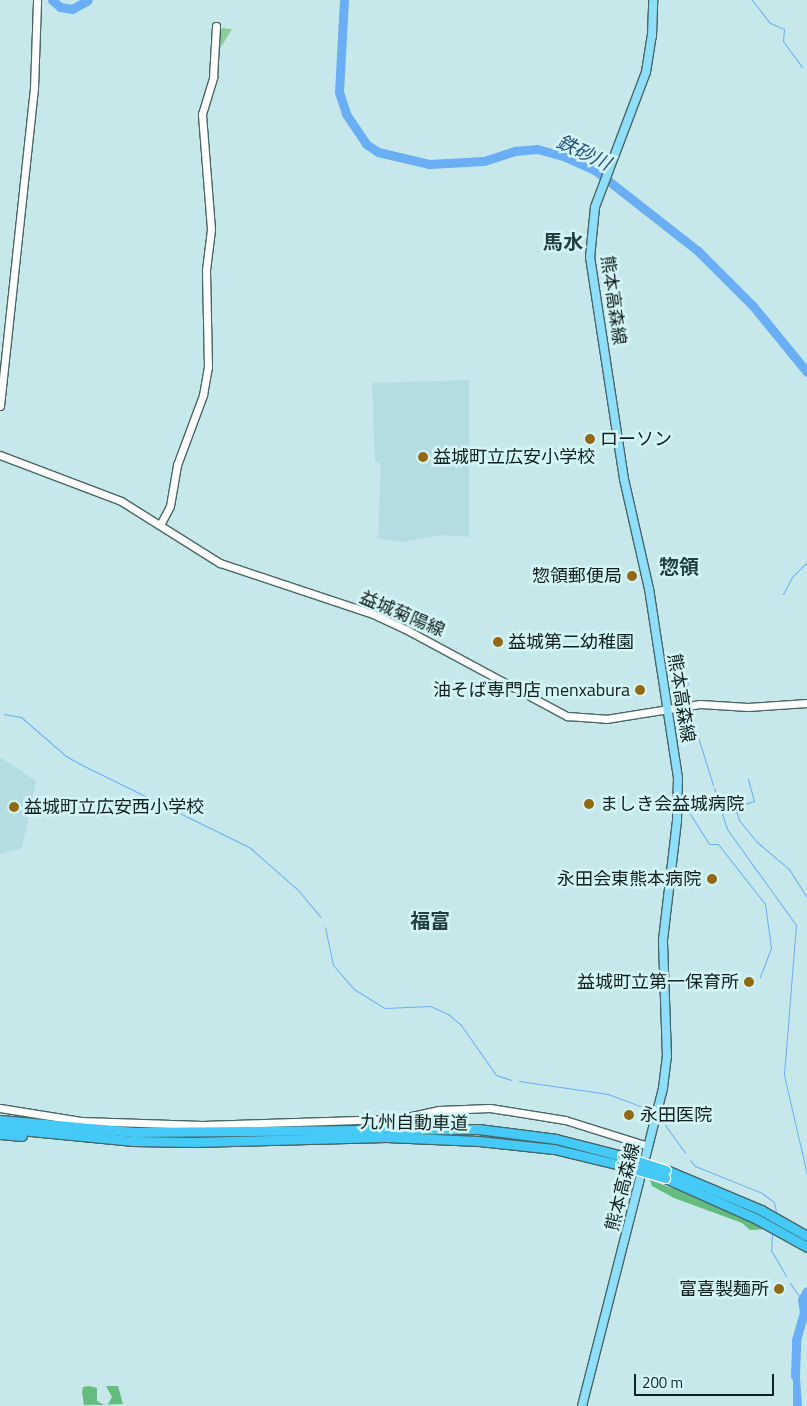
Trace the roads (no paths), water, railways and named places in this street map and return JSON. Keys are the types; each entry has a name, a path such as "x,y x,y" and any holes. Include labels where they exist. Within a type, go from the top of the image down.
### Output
{"highway":[{"name":"九州自動車道","path":"0,1120 134,1132 478,1129 556,1139 665,1174 761,1210 807,1236"},
{"name":"九州自動車道","path":"0,1128 72,1136 194,1142 386,1137 479,1141 554,1149 621,1160"},
{"path":"0,1134 72,1136"},
{"name":"九州自動車道","path":"665,1174 754,1218 807,1247"}],"main road":[{"name":"熊本高森線","path":"582,1406 666,1068 663,940 678,807 677,770 649,589 625,486 592,273 593,218 646,72 652,36 653,0"}],"street":[{"path":"0,406 34,88 38,19 37,0"},
{"path":"160,525 170,506 177,465 203,395 208,368 206,270 211,229 202,114 214,77 216,26"},
{"name":"益城菊陽線","path":"0,455 121,501 220,563 372,614 407,630 565,715 606,719 688,705 728,703 748,707 807,703"},
{"path":"0,1108 81,1121 202,1125 398,1119 439,1110 490,1108 565,1120 648,1146"}],"water":[{"path":"799,1363 802,1406 793,1406 793,1365"}],"waterway":[{"name":"鉄砂川","path":"52,0 60,7 72,9 88,0"},
{"name":"鉄砂川","path":"344,0 339,92 346,114 366,144 378,152 429,164 484,161 515,151 537,149 563,156 596,171 698,251 753,306 807,372"},
{"path":"752,0 770,23 784,29 783,41 802,67"},
{"path":"783,594 792,577 807,562"},
{"path":"687,704 685,698 688,683"},
{"path":"689,708 713,785"},
{"path":"4,714 21,717 66,756 80,764 249,847 298,890 321,917"},
{"path":"748,779 754,801 735,807 739,820 757,842 789,869 807,898"},
{"path":"714,788 727,829 796,925 784,1075 807,1175"},
{"path":"687,809 709,844 718,844 765,904 771,948 760,977"},
{"path":"325,927 333,965 354,989 385,1008 430,1006 448,1014 461,1025 496,1075 511,1080"},
{"path":"519,1081 608,1094 648,1109"},
{"path":"665,1125 685,1153"},
{"path":"690,1160 695,1166 762,1193 774,1202 776,1212"},
{"path":"772,1233 771,1250 786,1276"},
{"path":"790,1283 802,1300"},
{"path":"795,1376 796,1340 804,1312 802,1300 807,1291"}],"place":[{"name":"ローソン","path":"590,439"},
{"name":"益城町立広安小学校","path":"423,457"},
{"name":"惣領郵便局","path":"632,576"},
{"name":"益城第二幼稚園","path":"498,642"},
{"name":"油そば専門店 menxabura","path":"640,690"},
{"name":"ましき会益城病院","path":"589,804"},
{"name":"益城町立広安西小学校","path":"14,807"},
{"name":"永田会東熊本病院","path":"712,879"},
{"name":"益城町立第一保育所","path":"749,982"},
{"name":"永田医院","path":"629,1115"},
{"name":"富喜製麺所","path":"779,1289"}],"district":[{"name":"馬水","path":"563,241"},
{"name":"惣領","path":"679,566"},
{"name":"福富","path":"430,920"}]}
